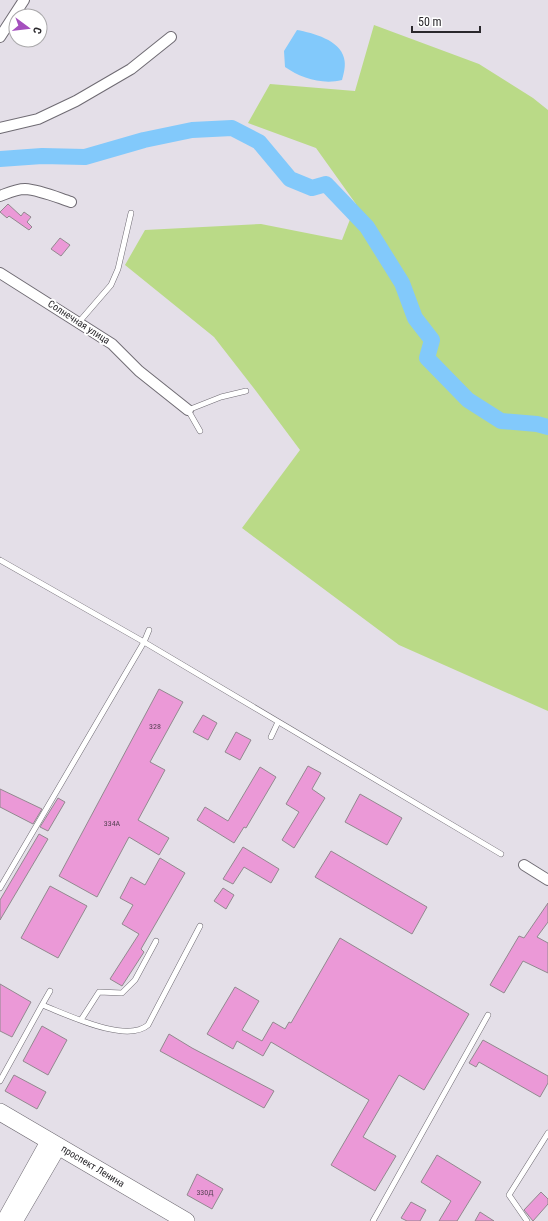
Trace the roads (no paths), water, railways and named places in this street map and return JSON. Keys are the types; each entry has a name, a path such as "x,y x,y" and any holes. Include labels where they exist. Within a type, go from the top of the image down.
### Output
{"main road":[{"name":"проспект Ленина","path":"0,1112 186,1221"},
{"path":"8,1218 54,1143"}],"street":[{"path":"0,37 24,0"},
{"path":"0,128 38,119 76,101 131,69 171,37"},
{"path":"0,196 11,191 24,189 37,191 71,202"},
{"name":"Солнечная улица","path":"0,273 112,344 140,371 188,410"},
{"path":"524,865 548,880"}],"lane":[{"path":"79,322 111,285 118,269 131,213"},
{"path":"200,431 188,410 221,397 246,391"},
{"path":"0,560 144,642 501,854"},
{"path":"0,888 144,642 149,630"},
{"path":"271,737 278,722"},
{"path":"42,1005 96,1026 114,1030 142,1030 148,1025 200,926"},
{"path":"81,1020 99,992 122,993 136,980 156,941"},
{"path":"0,1081 50,991"},
{"path":"373,1221 488,1015"},
{"path":"527,1221 509,1195 548,1133"}],"water":[{"path":"297,30 318,35 337,46 345,61 342,80 327,82 312,80 285,67 284,51"}],"waterway":[{"path":"0,159 42,156 85,157 144,140 192,130 232,128 259,142 290,179 312,188 326,184 367,227 402,283 415,318 432,340 427,358 468,400 501,421 537,424 548,427"}]}
